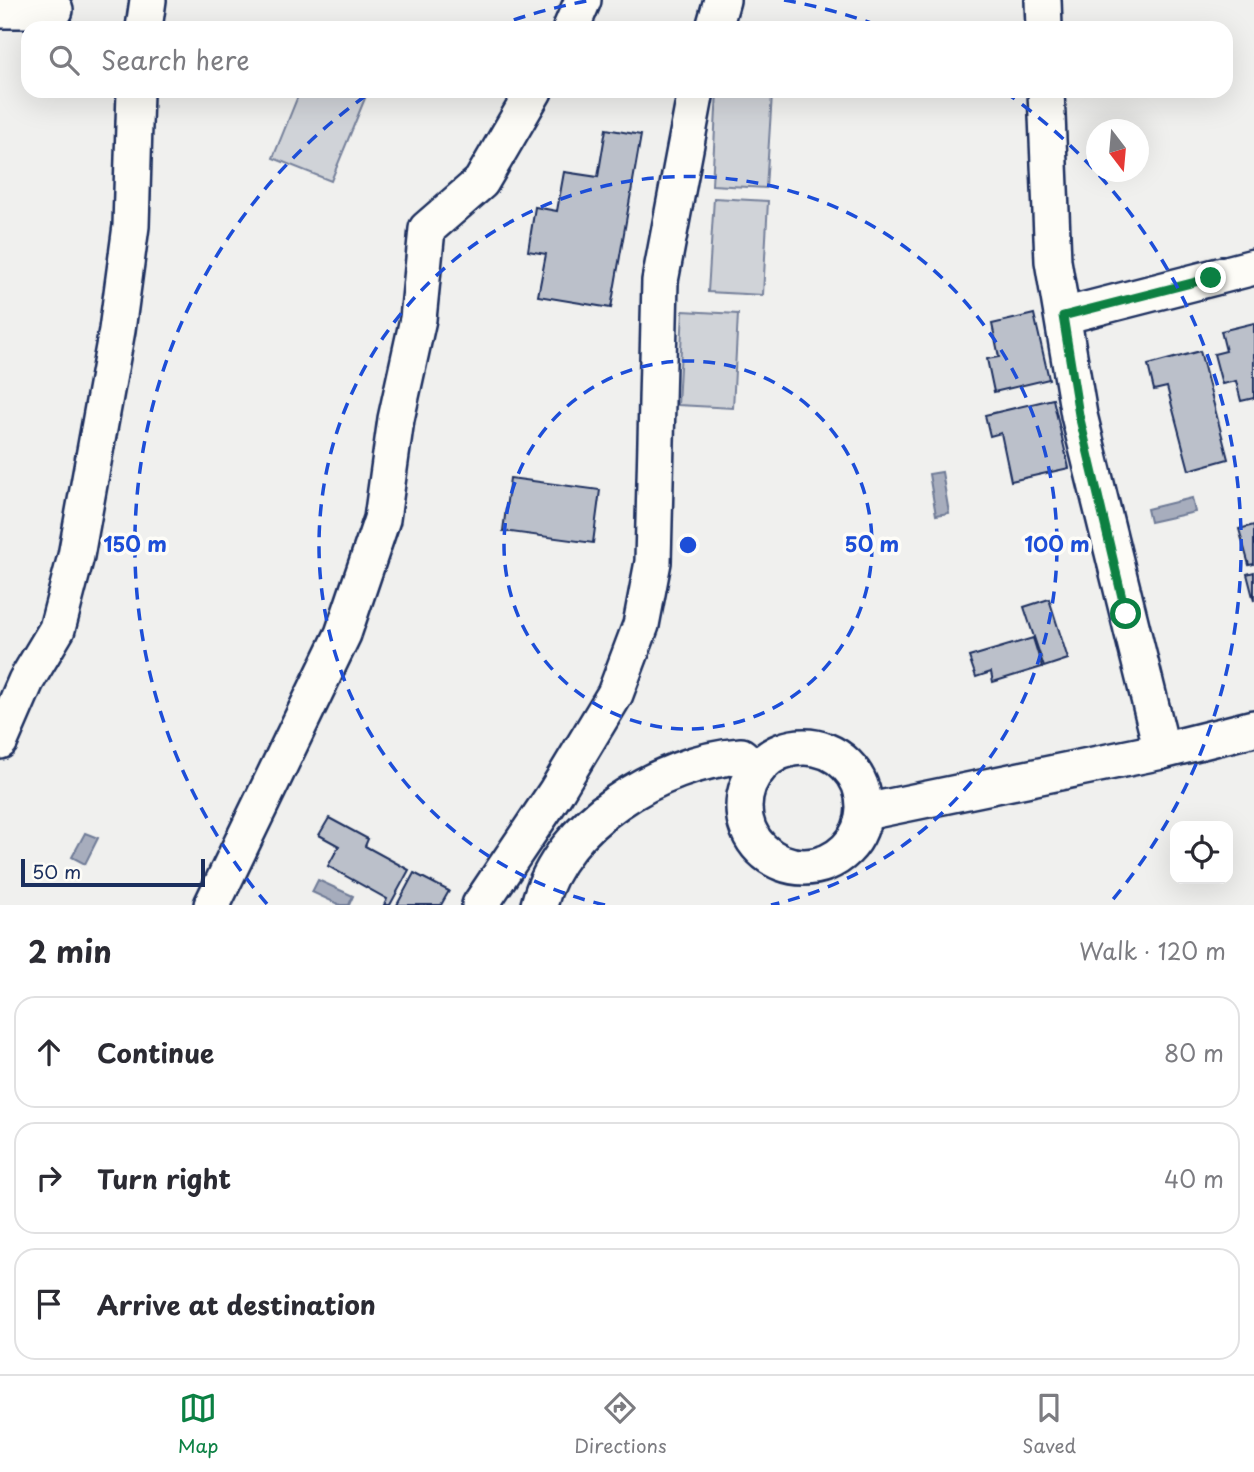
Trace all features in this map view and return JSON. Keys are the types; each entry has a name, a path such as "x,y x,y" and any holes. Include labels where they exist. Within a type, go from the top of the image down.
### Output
{"street":[{"path":"145,21 148,0"},
{"path":"574,21 583,0"},
{"path":"716,21 722,0"},
{"path":"1043,0 1044,21"},
{"path":"0,10 57,13"},
{"path":"0,741 26,681 57,629 76,556 117,330 131,226 135,98"},
{"path":"212,905 342,634 382,519 396,419 418,320 427,229 481,182 530,98"},
{"path":"480,905 530,831 615,694 641,625 653,562 660,281 695,98"},
{"path":"1046,98 1054,261 1079,415 1162,751"},
{"path":"1063,316 1254,267"},
{"path":"865,812 1162,751 1254,728"},
{"path":"810,746 833,753 851,768 862,788 865,812 858,835 843,853 822,864 799,867 776,860 757,845 746,825 744,801 750,778 757,770 765,760 786,749 810,746"},
{"path":"539,905 544,884 559,856 595,822 638,788 667,774 718,758 741,755 757,770"},
{"path":"530,831 559,856"}],"shaded area":[{"path":"297,98 365,98 331,181 273,158"},
{"path":"717,98 772,98 766,188 712,185"},
{"path":"714,198 768,201 763,295 708,292"},
{"path":"683,311 738,314 733,408 678,405"}],"water":[{"path":"942,472 949,513 936,515 929,474"},
{"path":"1192,498 1195,512 1150,522 1147,509"},
{"path":"85,833 98,838 85,864 72,857"},
{"path":"318,880 353,896 349,905 340,905 312,892"}],"building":[{"path":"606,129 641,135 611,308 538,296 546,254 528,251 535,207 557,211 564,172 598,177"},
{"path":"1034,314 1049,379 994,392 987,359 999,357 992,324"},
{"path":"1254,323 1254,398 1241,401 1236,381 1222,384 1214,354 1226,351 1221,331"},
{"path":"1200,351 1228,459 1189,470 1167,387 1154,390 1148,365"},
{"path":"1053,399 1069,468 1011,481 1001,433 990,436 985,415"},
{"path":"510,478 600,490 593,543 503,531"},
{"path":"1254,525 1254,564 1249,565 1239,529"},
{"path":"1254,572 1254,601 1247,574"},
{"path":"1049,599 1068,659 1044,667 1024,607"},
{"path":"1033,638 1042,667 993,682 991,672 976,677 969,657"},
{"path":"329,818 368,839 365,846 409,870 390,905 384,905 387,899 328,866 339,846 319,835"},
{"path":"414,873 449,891 441,905 397,905"}],"route":[{"path":"1126,614 1079,415 1063,316 1211,278"}]}
